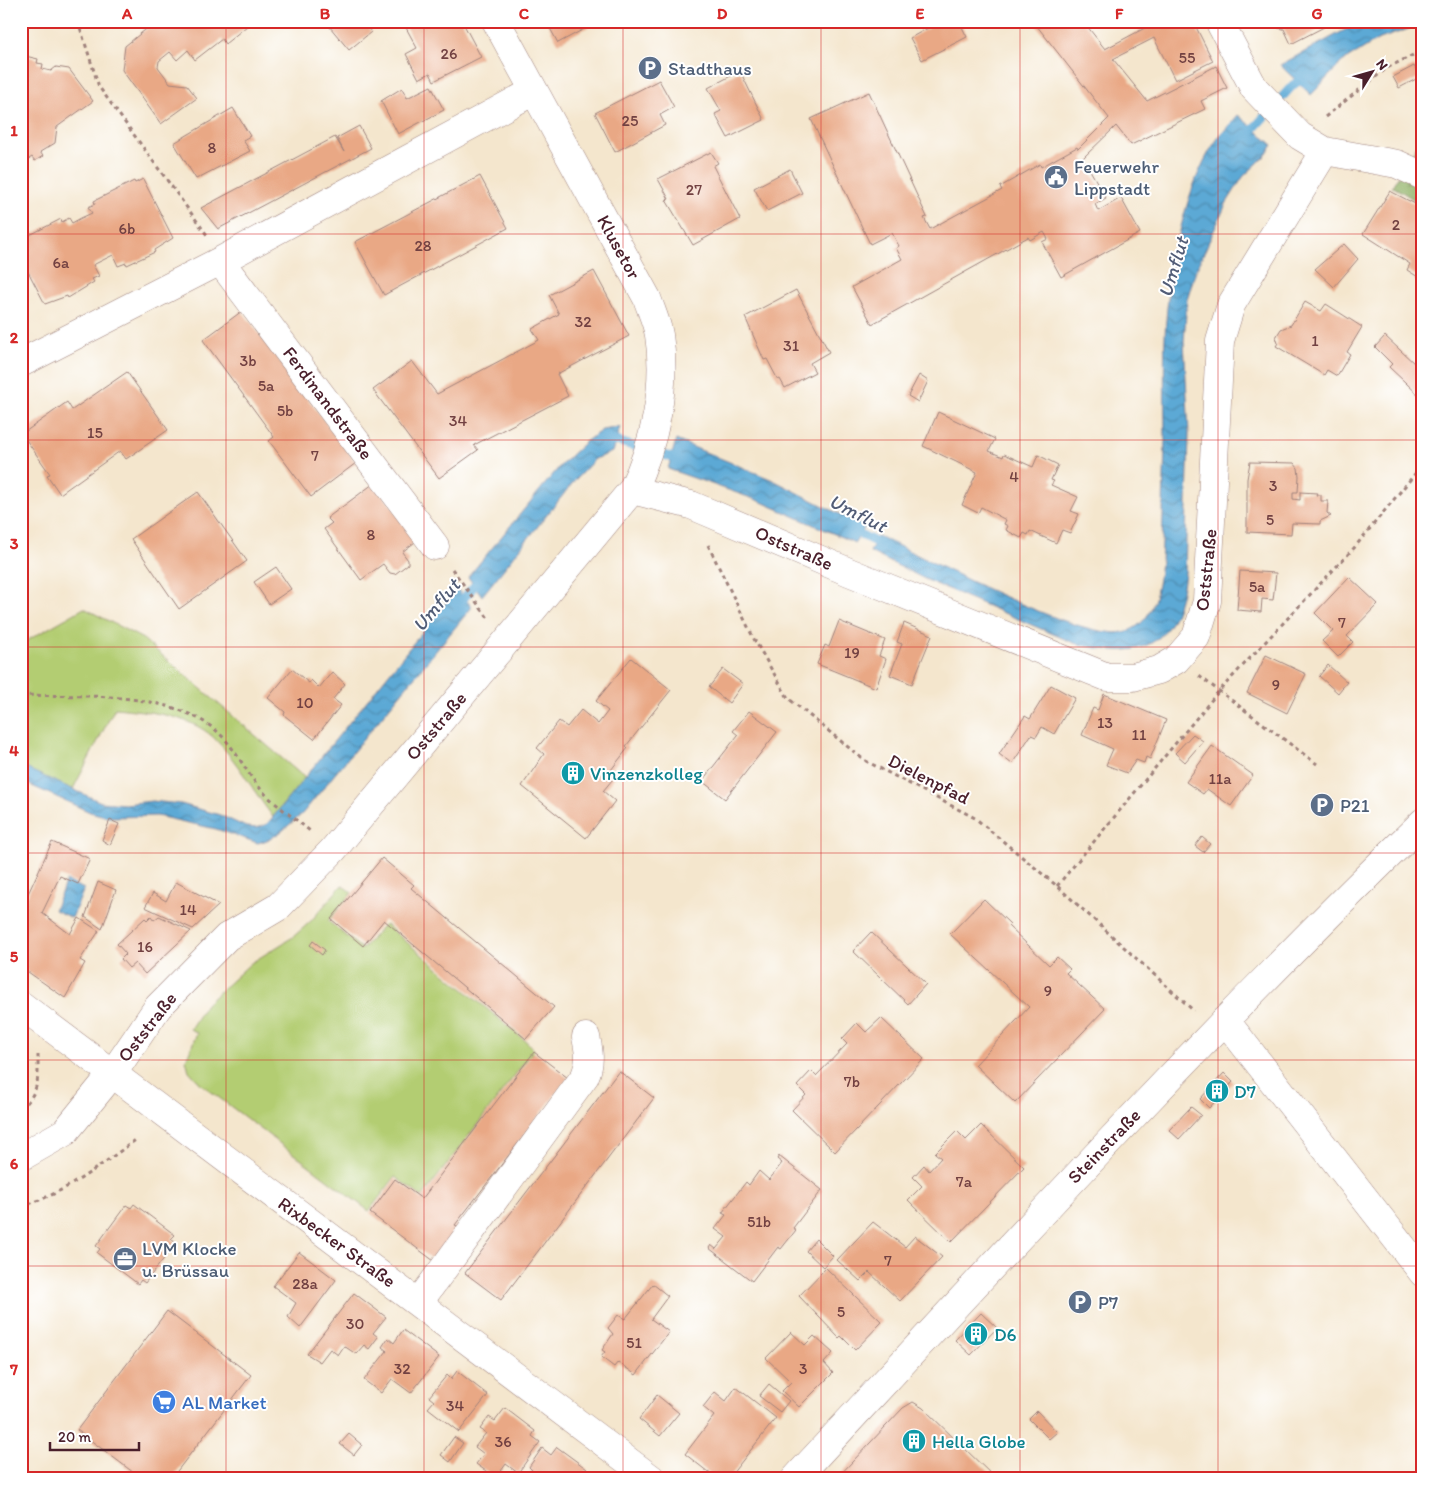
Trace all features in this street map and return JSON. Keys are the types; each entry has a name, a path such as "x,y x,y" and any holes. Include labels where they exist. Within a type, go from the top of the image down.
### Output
{"street":[{"name":"Klusetor","path":"496,21 647,298 659,333 662,368 656,418 637,479"},
{"path":"1219,21 1254,88 1300,136 1325,151 1397,164 1423,176"},
{"path":"21,363 220,261 534,91"},
{"name":"Oststraße","path":"21,1158 65,1132 113,1072 158,1007 213,951 227,938 278,907 333,850 637,479 691,505 849,572 1107,677 1133,678 1159,670 1176,660 1196,637 1207,601 1220,341 1231,306 1325,151"},
{"name":"Ferdinandstraße","path":"220,261 435,546"},
{"name":"Steinstraße","path":"795,1479 1067,1184 1220,1026 1423,822"},
{"name":"Rixbecker Straße","path":"21,1005 113,1072 652,1479"},
{"path":"1220,1026 1423,1272"},
{"path":"419,1302 585,1076 589,1067 590,1056 586,1037"}],"path":[{"path":"78,21 99,87 208,236 220,261"},
{"path":"1300,136 1387,68 1423,50"},
{"path":"1057,886 1219,691 1354,548 1423,464"},
{"name":"Dielenpfad","path":"691,505 711,554 788,698 864,760 975,818 1220,1026"},
{"path":"452,568 488,617"},
{"path":"1176,660 1317,764"},
{"path":"21,695 156,702 191,714 214,728 230,745 258,786 272,801 302,823"},
{"path":"21,1109 29,1101 38,1085 38,1053"},
{"path":"21,1206 32,1204 74,1184 137,1139"}],"green space":[{"path":"1421,139 1423,139 1423,205 1392,186"},
{"path":"84,608 143,639 305,778 273,817 222,746 213,737 192,724 167,715 115,708 72,791 21,766 21,644"},
{"path":"342,885 352,893 328,921 362,949 385,924 527,1042 534,1050 422,1197 395,1177 369,1211 201,1084 189,1071 186,1060 197,1033 190,1029 206,1004 251,963 293,937 311,921"}],"water":[{"path":"1368,21 1423,21 1423,24 1377,40 1342,62 1311,95 1280,65 1345,30"},
{"path":"1238,115 1273,145 1266,155 1243,177 1226,204 1196,270 1187,299 1184,341 1189,434 1185,573 1180,598 1173,618 1164,633 1151,643 1136,649 1118,650 1074,643 929,581 870,552 878,536 1002,596 1073,624 1102,631 1124,632 1136,627 1146,618 1155,600 1161,565 1165,448 1165,328 1175,255 1189,197 1196,179 1212,147"},
{"path":"620,427 612,452 595,459 575,480 482,596 468,577 560,466 585,442 602,430"},
{"path":"676,440 773,480 865,527 855,543 757,500 668,469"},
{"path":"457,589 472,607 302,814 270,839 258,843 216,829 157,816 109,817 90,812 21,781 21,766 101,802 125,804 152,801 181,804 220,815 246,827 257,828 267,824"},
{"path":"66,881 84,889 72,918 54,910"}],"building":[{"path":"163,21 253,21 225,44 222,39 195,60 188,50 177,60 170,52 159,61 158,67 170,83 187,85 197,98 161,124 122,70 125,46 150,26 153,29"},
{"path":"325,21 362,21 371,32 349,50"},
{"path":"399,21 462,21 481,57 434,81 430,73 419,79 406,54 417,48 404,24 401,26"},
{"path":"546,21 599,21 558,43"},
{"path":"941,21 959,21 967,37 922,60 910,38"},
{"name":"Feuerwehr Lippstadt","path":"1033,21 1083,21 1105,49 1158,21 1193,21 1213,61 1175,80 1154,38 1113,59 1147,101 1216,66 1227,88 1201,101 1205,109 1131,145 1116,126 1083,158 1106,198 1095,204 1098,211 1121,198 1140,233 1061,277 1042,242 1048,239 1044,232 1030,240 1028,237 872,324 852,287 902,259 896,248 899,246 892,233 870,244 811,119 869,92 927,217 924,218 930,229 1002,190 1000,187 1040,164 1041,167 1077,147 1078,149 1109,118"},
{"path":"1274,21 1321,21 1324,27 1291,44 1284,29 1278,28"},
{"path":"21,55 38,59 37,63 43,64 42,69 51,71 56,67 69,69 93,101 57,127 55,143 40,152 43,156 35,161 32,157 21,164"},
{"path":"1414,66 1420,77 1399,88 1393,77"},
{"path":"740,71 764,120 728,138 715,114 721,111 708,88"},
{"path":"659,80 674,107 660,115 665,125 615,152 595,113"},
{"path":"431,86 444,110 398,134 381,101 402,88 407,98"},
{"path":"233,108 250,136 243,140 250,151 196,179 174,143"},
{"path":"359,126 371,148 218,229 201,208 335,137 344,152 337,138"},
{"path":"711,152 718,163 713,166 740,219 693,245 666,200 669,199 658,179"},
{"path":"790,169 802,193 767,211 754,188"},
{"path":"480,176 508,228 384,295 355,242"},
{"path":"143,179 173,238 154,250 155,252 127,265 126,263 118,266 113,255 93,265 99,276 92,279 94,282 68,298 67,296 45,304 21,258 22,239 61,219 62,222 69,218 72,223 92,213 88,207 95,204 94,201 134,181 135,183"},
{"path":"1390,191 1423,208 1423,280 1407,270 1410,264 1363,234"},
{"path":"1344,244 1358,259 1334,287 1315,269"},
{"path":"594,271 629,336 557,374 568,396 474,445 478,450 439,478 373,390 412,361 437,394 539,340 532,329 559,314 549,295"},
{"path":"796,290 829,352 810,363 815,372 785,388 780,379 778,380 767,359 764,360 745,317"},
{"path":"1305,302 1321,311 1326,304 1362,327 1347,352 1350,354 1337,376 1327,370 1324,375 1276,346 1278,343 1276,337 1281,329 1291,325"},
{"path":"242,311 356,463 311,497 269,441 274,437 203,340"},
{"path":"1385,336 1415,364 1423,351 1423,399 1389,367 1392,364 1375,347"},
{"path":"127,372 168,430 126,459 120,451 60,494 47,475 50,474 22,434 67,402 72,410"},
{"path":"919,375 928,381 918,402 908,396"},
{"path":"938,412 995,439 989,451 1003,457 1004,454 1033,467 1038,455 1058,465 1051,480 1054,481 1051,485 1078,497 1071,511 1079,514 1070,533 1062,530 1056,543 1030,531 1028,535 1024,533 1021,538 1006,530 1008,526 1004,524 1006,520 981,507 978,513 962,505 977,472 923,446"},
{"path":"1250,462 1294,463 1298,468 1299,476 1298,492 1293,492 1293,499 1300,500 1300,492 1317,493 1316,495 1321,495 1321,501 1328,501 1327,513 1331,516 1320,521 1320,524 1292,523 1291,534 1247,532 1247,479"},
{"path":"373,484 419,539 402,552 408,560 408,564 395,574 390,573 383,564 361,580 324,529 332,523 327,518"},
{"path":"198,492 247,561 179,609 131,539"},
{"path":"276,567 291,589 269,604 254,582"},
{"path":"1240,571 1276,573 1273,600 1262,599 1261,612 1237,610"},
{"path":"1349,577 1378,604 1347,636 1353,642 1338,657 1322,641 1333,631 1315,613"},
{"path":"839,621 885,640 879,656 886,659 876,688 817,664 825,645 829,647"},
{"path":"904,623 932,635 912,684 890,675 902,644 897,642"},
{"path":"1266,655 1306,674 1287,713 1247,693"},
{"name":"Vinzenzkolleg","path":"631,658 671,690 626,746 628,748 611,770 617,774 603,791 615,801 586,838 522,786 544,754 537,748 559,721 567,727 581,710 598,724 608,711 596,701"},
{"path":"1328,665 1347,682 1338,693 1319,676"},
{"path":"292,669 309,683 311,680 319,688 332,672 345,684 333,699 341,705 314,739 284,715 285,712 268,698"},
{"path":"723,669 743,684 729,703 709,687"},
{"path":"1051,685 1075,698 1054,734 1042,727 1036,737 1031,735 1012,764 999,754 1025,716 1030,719"},
{"path":"1104,694 1166,720 1150,759 1146,757 1144,763 1136,760 1127,773 1106,765 1113,749 1082,735 1093,708 1098,710"},
{"path":"749,711 777,732 725,799 702,781 738,735 733,731"},
{"path":"1193,734 1203,741 1185,762 1175,753"},
{"path":"1212,746 1253,775 1231,806 1207,789 1203,794 1186,782"},
{"path":"110,820 119,824 110,845 102,840"},
{"path":"1202,837 1210,844 1203,852 1195,846"},
{"path":"52,842 90,859 78,884 60,876 42,913 70,934 79,918 99,931 80,960 85,963 65,998 21,967 21,909"},
{"path":"382,858 414,885 411,888 554,1007 526,1039 384,920 363,946 331,919"},
{"path":"98,882 116,890 102,929 85,917"},
{"path":"176,882 219,905 193,929 145,907 153,893 166,901"},
{"path":"984,899 1010,924 1008,926 1049,965 1057,957 1070,969 1066,973 1105,1009 1015,1103 975,1065 1029,1007 950,934"},
{"path":"151,916 154,920 159,916 191,931 145,974 135,963 129,968 121,959 126,954 117,944 145,918 147,920"},
{"path":"871,932 926,984 908,1004 853,951"},
{"path":"313,941 325,950 322,955 310,945"},
{"path":"881,1018 924,1059 835,1152 792,1110 806,1095 797,1086 811,1071 816,1076 847,1044 842,1039 857,1023 866,1032"},
{"path":"534,1052 568,1078 455,1225 459,1227 434,1261 370,1213 395,1179 422,1199"},
{"path":"619,1071 654,1098 501,1300 465,1273"},
{"name":"D7","path":"1224,1073 1233,1082 1209,1108 1200,1099"},
{"path":"1191,1107 1201,1115 1179,1139 1169,1130"},
{"path":"981,1125 1024,1167 951,1242 908,1200 922,1186 913,1177 924,1165 929,1171 941,1158 935,1153 957,1131 966,1140"},
{"path":"779,1156 822,1190 793,1228 796,1230 781,1249 778,1247 752,1281 709,1248 711,1245 716,1249 726,1237 715,1229 726,1215 722,1213 746,1182 749,1185 759,1171 769,1180 782,1163 777,1159"},
{"path":"134,1204 175,1235 171,1239 176,1243 145,1283 141,1280 138,1284 97,1253 100,1249 96,1246 126,1205 131,1208"},
{"path":"873,1222 905,1247 915,1236 942,1257 900,1301 869,1272 860,1281 837,1260"},
{"path":"816,1239 833,1256 823,1267 806,1251"},
{"path":"299,1252 336,1280 300,1328 288,1317 296,1303 273,1286"},
{"path":"826,1268 882,1322 855,1350 841,1336 839,1338 799,1296"},
{"path":"653,1284 668,1296 651,1319 669,1332 636,1375 618,1362 614,1367 601,1357 605,1352 602,1350 613,1334 608,1328 618,1315 625,1319"},
{"path":"354,1293 386,1317 373,1333 378,1337 369,1349 364,1345 356,1354 344,1346 338,1355 330,1349 320,1362 307,1354"},
{"name":"AL Market","path":"167,1311 251,1375 171,1479 142,1479 77,1430"},
{"name":"D6","path":"981,1313 997,1328 971,1355 955,1340"},
{"path":"403,1330 439,1357 411,1393 392,1379 381,1393 364,1380 387,1351 382,1347 388,1338 394,1343"},
{"path":"791,1332 805,1345 814,1336 833,1353 824,1363 833,1373 799,1407 782,1391 791,1382 766,1358"},
{"path":"457,1371 488,1395 459,1432 428,1408 434,1401 429,1397 447,1375 451,1379"},
{"path":"769,1384 789,1401 780,1412 759,1396"},
{"path":"736,1387 776,1418 728,1479 717,1479 685,1454 714,1416 703,1407 715,1392 726,1401"},
{"path":"657,1395 679,1413 660,1436 639,1419"},
{"name":"Hella Globe","path":"913,1402 923,1408 996,1479 950,1479 944,1474 940,1479 836,1479 903,1408"},
{"path":"505,1408 535,1431 532,1436 540,1442 518,1473 506,1464 496,1478 476,1464 484,1454 475,1447 486,1433 480,1429 489,1417 495,1421"},
{"path":"1037,1411 1057,1432 1049,1439 1029,1419"},
{"path":"349,1434 362,1445 354,1455 340,1444"},
{"path":"454,1437 463,1443 450,1462 441,1455"},
{"path":"557,1447 587,1469 580,1479 526,1479 532,1470 529,1467 542,1448 551,1455"}],"waterway":[{"name":"Umflut","path":"1246,137 1293,85 1305,77"},
{"name":"Umflut","path":"604,445 616,441 681,460"},
{"name":"Umflut","path":"850,529 885,547"},
{"name":"Umflut","path":"457,606 481,578"}],"place":[{"name":"Stadthaus","path":"650,68"},
{"name":"Feuerwehr Lippstadt","path":"1056,177"},
{"name":"Vinzenzkolleg","path":"573,773"},
{"name":"P21","path":"1322,805"},
{"name":"D7","path":"1217,1091"},
{"name":"LVM Klocke u. Brüssau","path":"125,1259"},
{"name":"P7","path":"1080,1302"},
{"name":"D6","path":"976,1334"},
{"name":"AL Market","path":"164,1402"},
{"name":"Hella Globe","path":"914,1441"}]}
